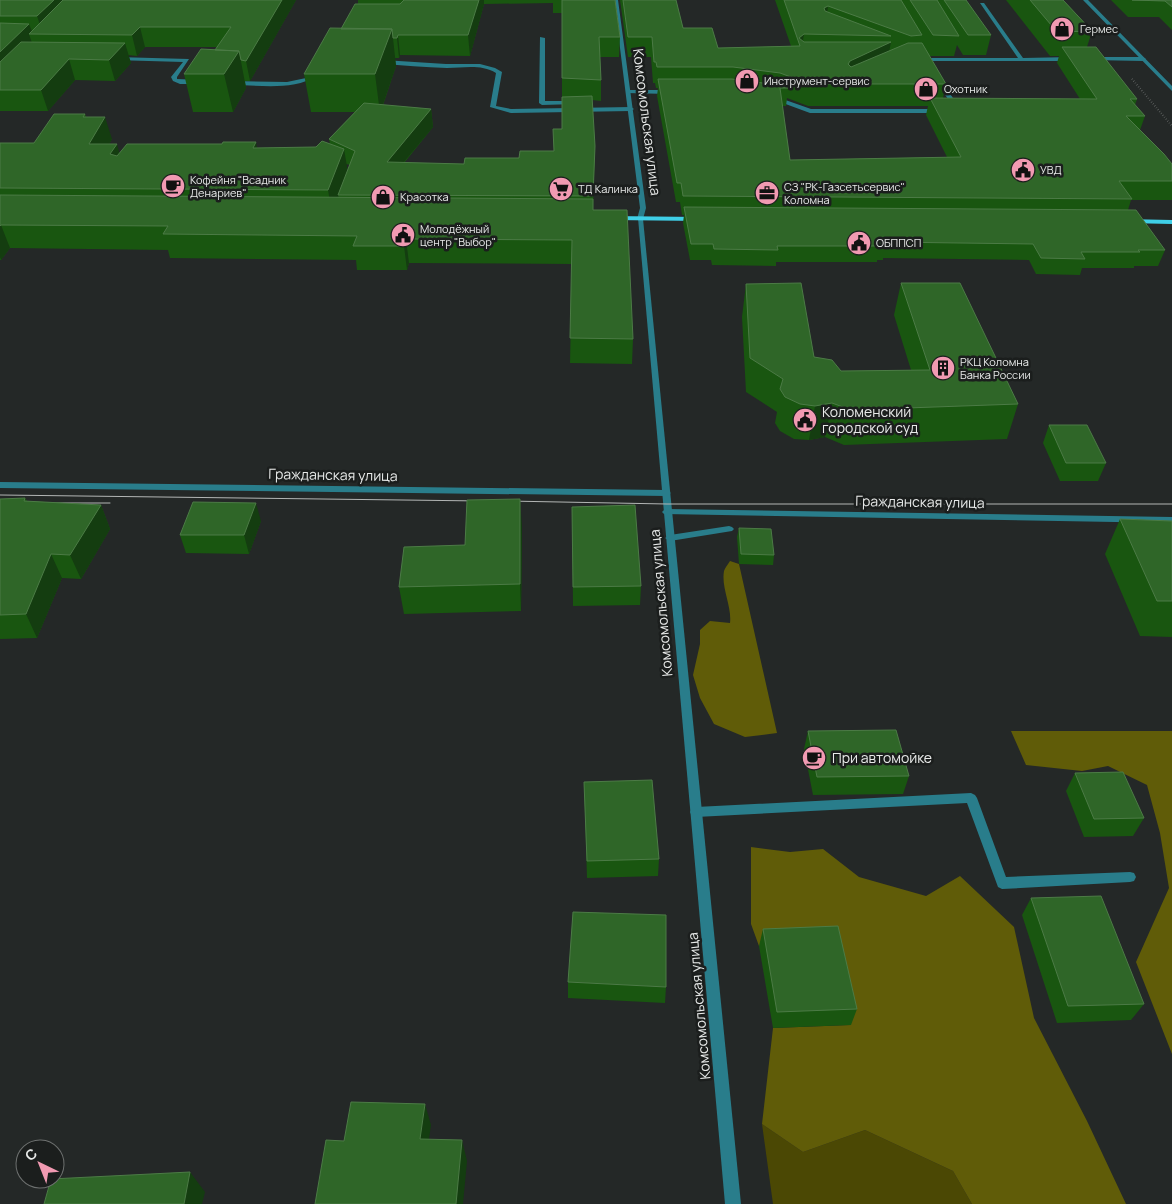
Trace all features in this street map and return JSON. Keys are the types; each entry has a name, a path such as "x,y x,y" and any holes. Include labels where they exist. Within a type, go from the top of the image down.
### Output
{"main road":[{"path":"602,218 709,219"},
{"path":"1114,221 1172,222"}],"street":[{"name":"Комсомольская улица","path":"616,0 643,208 640,218 733,1204"},
{"path":"1085,0 1172,89"},
{"path":"982,4 1021,59"},
{"path":"542,38 542,103 630,102"},
{"path":"921,52 930,67"},
{"path":"956,52 961,59"},
{"path":"111,59 187,60 174,77 174,80 180,82 210,82"},
{"path":"919,60 1077,59"},
{"path":"1087,59 1143,59"},
{"path":"378,62 484,66 495,69 499,72 493,107 511,111 631,109"},
{"path":"229,82 299,82 315,76 319,68"},
{"path":"768,97 777,98 810,111 958,111 935,74"},
{"path":"628,92 675,92"},
{"name":"Гражданская улица","path":"0,485 666,493"},
{"name":"Гражданская улица","path":"667,512 1172,520"},
{"path":"670,538 729,529"},
{"path":"696,812 971,798 1002,883 1130,877"}],"shaded area":[{"path":"730,561 739,564 777,733 745,737 714,724 700,698 693,675 700,644 700,630 710,621 730,623 723,577 724,570"},
{"path":"1011,731 1172,731 1172,1054 1136,962 1169,888 1160,833 1147,785 1108,766 1082,771 1026,765"},
{"path":"751,847 790,852 823,849 859,877 926,896 960,876 1014,927 1034,1018 1087,1121 1126,1204 972,1204 953,1171 865,1130 803,1152 762,1124 773,1028 850,1025 832,943 759,946 751,924"},
{"path":"762,1124 803,1152 865,1130 953,1171 972,1204 773,1204"}],"building":[{"path":"0,0 54,0 37,16 0,16"},
{"path":"63,0 282,0 246,61 241,60 239,51 215,50 231,27 140,27 132,35 29,34"},
{"path":"404,0 479,0 468,35 398,35 397,38 393,38 392,29 341,29 355,4 400,4"},
{"path":"562,0 615,0 620,37 599,37 601,80 562,78"},
{"path":"623,0 676,0 683,28 712,28 718,48 800,46 784,0 901,0 922,35 911,36 828,6 824,8 825,11 891,36 804,34 799,38 804,42 891,42 850,61 848,64 851,67 908,43 922,43 946,84 810,84 780,73 733,67 657,67 656,62 654,62 652,37 628,37"},
{"path":"910,0 937,0 959,36 933,35"},
{"path":"944,0 966,0 991,35 968,35"},
{"path":"1030,0 1063,0 1092,31 1057,32"},
{"path":"1132,0 1172,0 1172,7 1165,1"},
{"path":"0,23 29,24 0,52"},
{"path":"330,28 392,29 375,74 304,74"},
{"path":"21,42 125,43 109,60 69,59 41,90 0,90 0,62"},
{"path":"1062,47 1096,47 1137,99 1130,99 1145,116 1126,116 1172,164 1172,181 1119,181 1132,199 683,196 681,183 677,183 658,79 732,79 788,88 780,88 790,160 961,157 930,98 1097,99"},
{"path":"201,49 239,51 224,74 184,74"},
{"path":"592,96 595,146 593,196 338,195 355,151 329,139 364,103 431,109 387,162 464,164 465,158 519,158 520,151 554,151 553,129 562,129 562,97"},
{"path":"54,114 85,114 83,117 105,117 89,144 117,144 110,154 117,156 127,144 256,142 253,148 316,147 322,141 344,149 328,190 0,188 0,143 34,143"},
{"path":"0,195 593,199 593,210 627,210 633,339 570,338 572,240 406,239 404,246 353,246 357,236 163,234 168,226 0,226"},
{"path":"684,207 1136,210 1165,250 1081,252 1085,259 1041,258 1033,244 886,242 886,244 879,244 880,246 777,246 778,250 714,249 713,244 691,244"},
{"path":"801,283 814,357 832,360 841,371 930,370 901,283 960,283 1018,404 851,410 832,403 815,406 800,404 785,397 780,389 783,379 750,358 746,284"},
{"path":"1049,425 1087,425 1106,463 1066,463"},
{"path":"25,498 24,501 101,505 70,555 51,554 26,614 0,615 0,499"},
{"path":"520,499 520,584 399,587 404,547 465,545 467,500"},
{"path":"193,502 256,503 244,535 180,535"},
{"path":"635,505 641,586 573,587 572,507"},
{"path":"1120,519 1172,521 1172,601 1157,601"},
{"path":"739,528 771,529 774,555 741,554"},
{"path":"896,730 909,776 817,777 808,731"},
{"path":"1123,772 1144,818 1094,819 1075,773"},
{"path":"652,780 659,859 587,861 584,782"},
{"path":"1101,896 1144,1004 1068,1006 1031,898"},
{"path":"573,912 666,915 666,987 568,982"},
{"path":"838,926 857,1009 777,1012 763,929"},
{"path":"351,1102 425,1104 420,1139 462,1140 456,1204 315,1204 326,1140 344,1141"},
{"path":"190,1172 184,1204 44,1204 48,1189 65,1189 65,1178"}],"tram line":[{"path":"0,495 482,501"},
{"path":"507,501 667,504 1172,504"},
{"path":"42,503 110,503"}],"place":[{"name":"Гермес","path":"1062,29"},
{"name":"Инструмент-сервис","path":"747,81"},
{"name":"Охотник","path":"926,89"},
{"name":"УВД","path":"1023,170"},
{"name":"Кофейня \"Всадник Денариев\"","path":"173,186"},
{"name":"ТД Калинка","path":"561,189"},
{"name":"СЗ \"РК-Газсетьсервис\" Коломна","path":"767,193"},
{"name":"Красотка","path":"383,197"},
{"name":"Молодёжный центр \"Выбор\"","path":"403,235"},
{"name":"ОБППСП","path":"859,243"},
{"name":"РКЦ Коломна Банка России","path":"943,368"},
{"name":"Коломенский городской суд","path":"805,420"},
{"name":"При автомойке","path":"814,758"}]}
